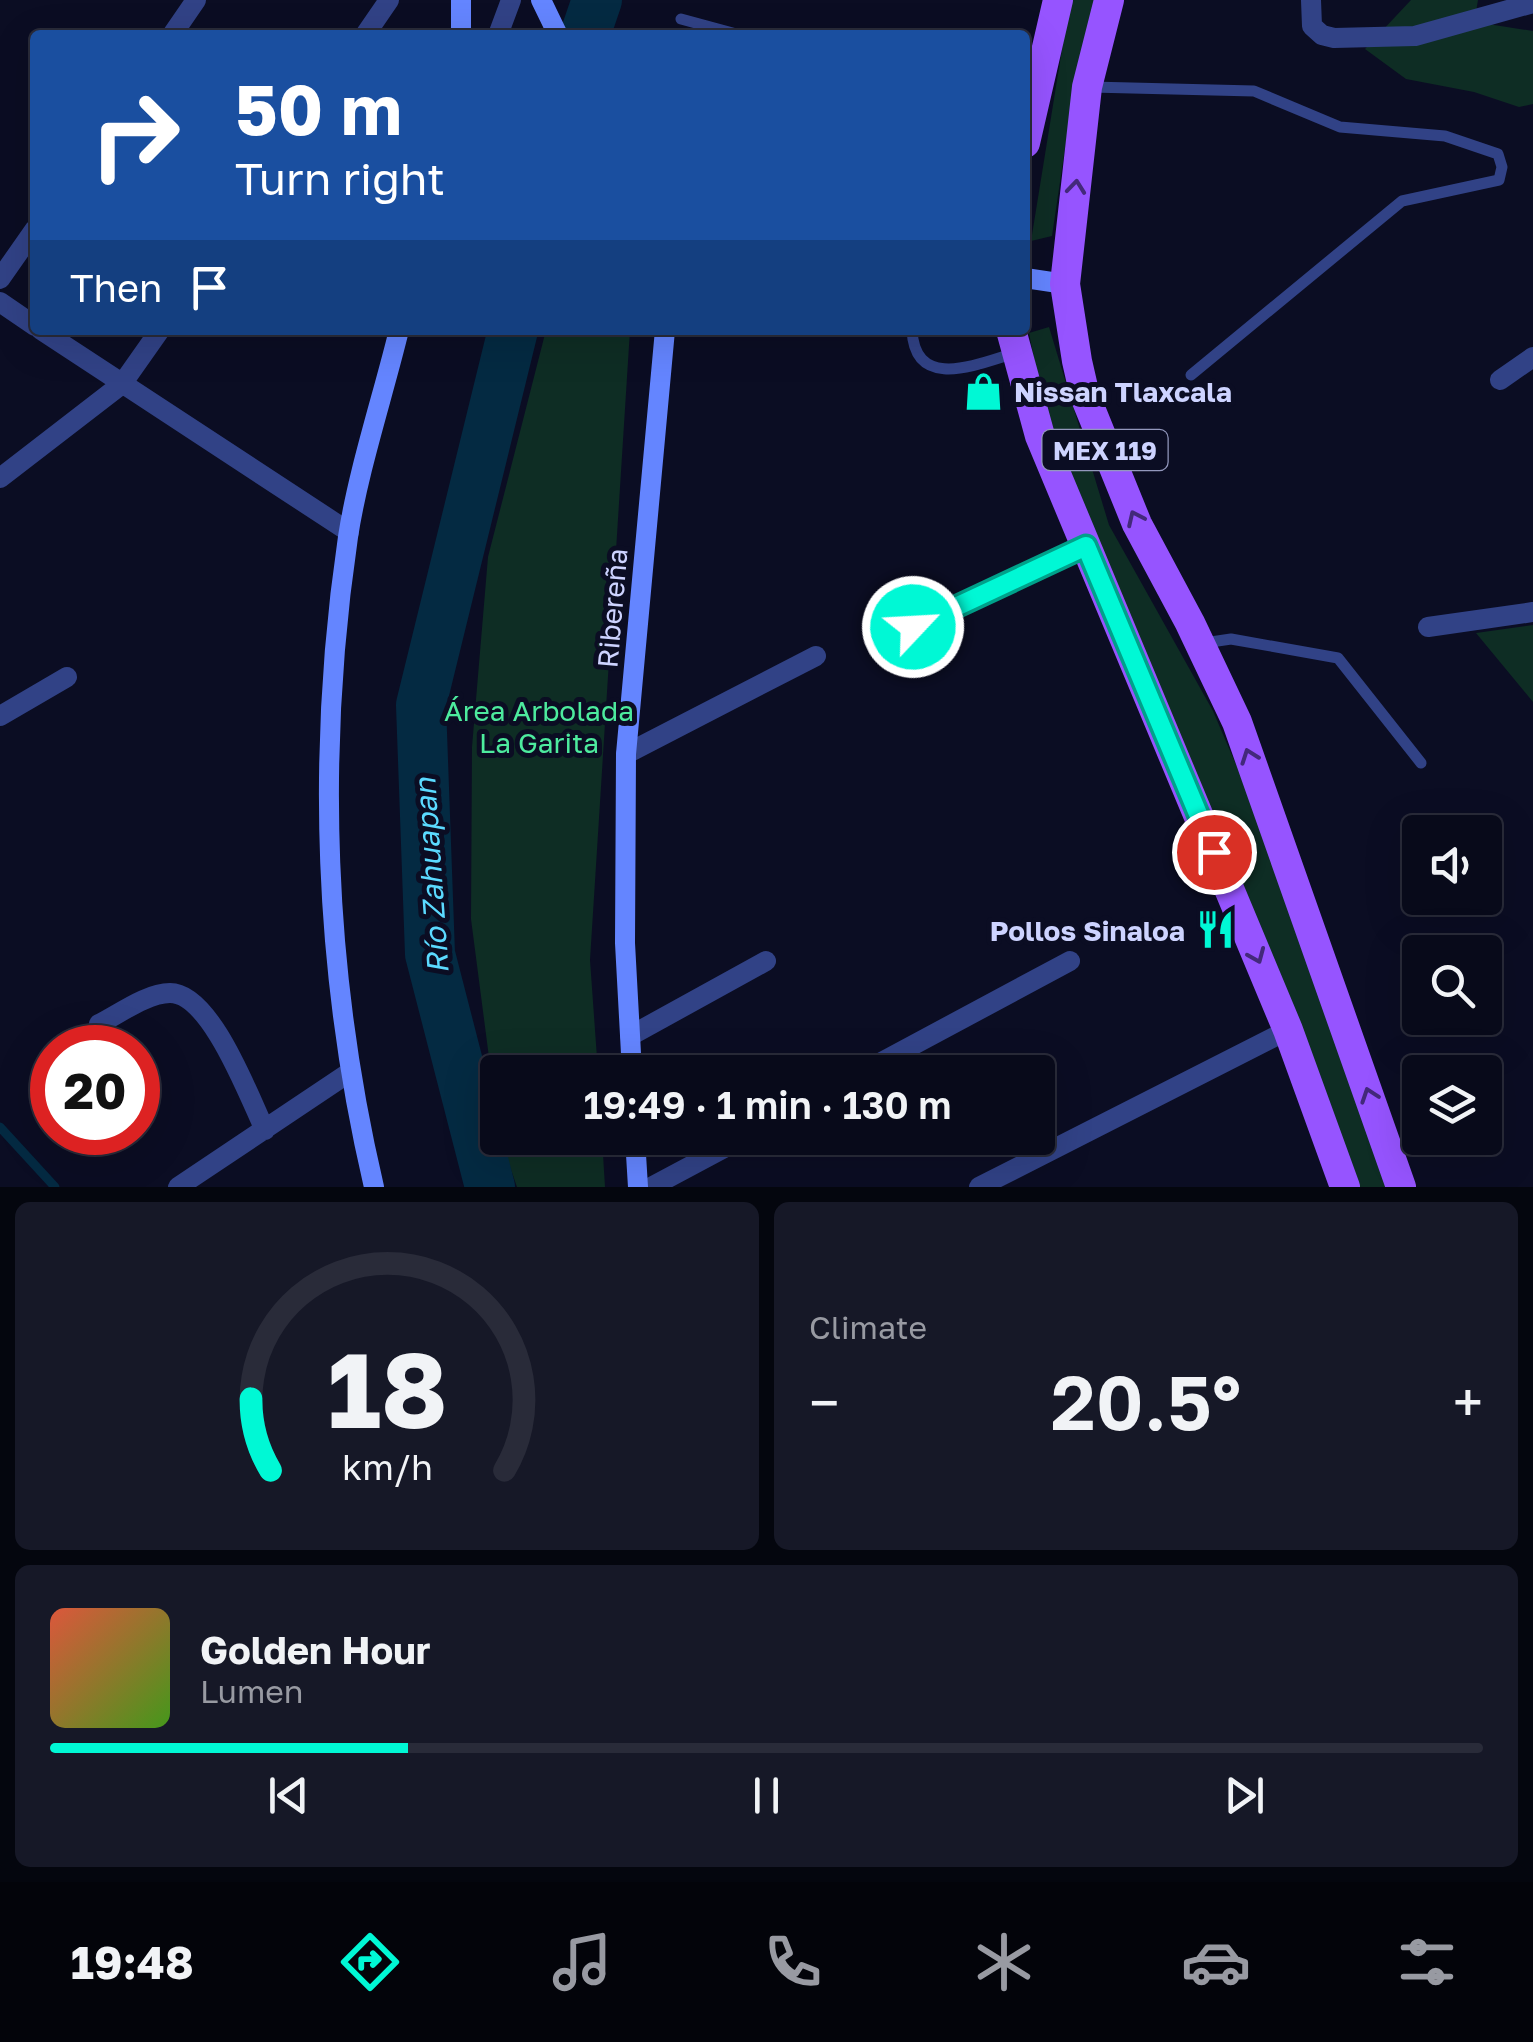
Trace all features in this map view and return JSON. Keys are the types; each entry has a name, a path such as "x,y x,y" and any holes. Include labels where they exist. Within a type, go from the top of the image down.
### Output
{"main road":[{"path":"1030,121 1058,0"},
{"name":"MEX 119","path":"1109,0 1087,87 1065,284 1068,320 1085,396 1137,524 1237,722 1401,1187"},
{"name":"MEX 119","path":"1014,341 1040,436 1288,1030 1345,1187"}],"street":[{"path":"175,30 196,0"},
{"path":"368,30 389,0"},
{"path":"461,30 462,0"},
{"path":"500,30 511,0"},
{"path":"541,0 556,30"},
{"path":"1311,8 1312,26 1334,38 1416,36 1533,3"},
{"path":"0,279 30,236"},
{"path":"1030,279 1065,284"},
{"path":"0,302 30,323"},
{"path":"48,335 349,532"},
{"path":"0,478 122,384 156,335"},
{"path":"374,1187 350,1072 335,957 330,850 330,682 349,532 398,335"},
{"name":"Ribereña","path":"631,1055 625,942 626,754 665,335"},
{"path":"1500,380 1533,357"},
{"path":"1428,627 1533,612"},
{"path":"626,754 816,656"},
{"path":"0,716 66,678"},
{"path":"630,1036 766,961"},
{"path":"896,1055 1070,961"},
{"path":"99,1024 171,992 194,1001 213,1025 265,1130"},
{"path":"979,1187 1288,1030"},
{"path":"178,1187 350,1072"},
{"path":"636,1155 638,1187"},
{"path":"651,1187 711,1155"}],"lane":[{"path":"681,19 722,30"},
{"path":"1087,87 1254,91 1340,127 1445,136 1498,154 1502,166 1499,180 1402,201 1191,375"},
{"path":"913,335 916,354 923,362 954,370 1014,341"},
{"path":"913,627 1086,546"},
{"path":"1200,644 1231,639 1338,658 1422,763"}],"green space":[{"path":"1070,0 1095,0 1068,128 1052,236 1031,241"},
{"path":"1411,0 1478,0 1475,18 1533,31 1533,104 1519,107 1474,92 1406,79 1365,49"},
{"path":"1049,327 1109,525 1213,711 1309,935 1392,1187 1354,1187 1049,434 1030,333"},
{"name":"Área Arbolada La Garita","path":"545,335 630,335 590,960 597,1055 489,1055 471,919 472,747 488,557"},
{"path":"1533,625 1533,702 1476,633"},
{"path":"506,1155 603,1155 605,1187 517,1187"}],"waterway":[{"name":"Río Zahuapan","path":"587,30 597,0"},
{"name":"Río Zahuapan","path":"490,1187 430,954 421,705 512,335"},
{"path":"0,1127 55,1187"}],"place":[{"name":"Nissan Tlaxcala","path":"984,391"},
{"name":"Pollos Sinaloa","path":"1215,930"}],"route":[{"path":"913,627 1086,546 1214,852"}]}
